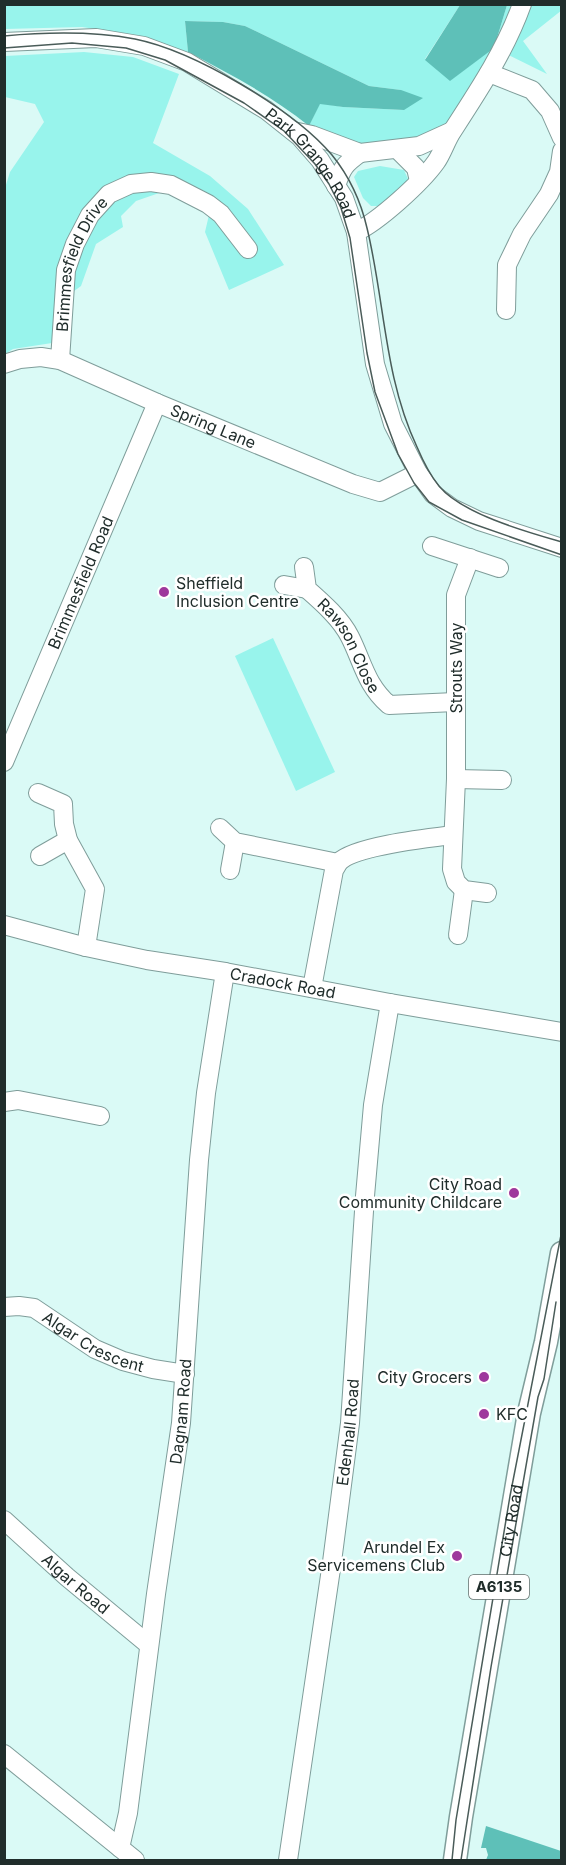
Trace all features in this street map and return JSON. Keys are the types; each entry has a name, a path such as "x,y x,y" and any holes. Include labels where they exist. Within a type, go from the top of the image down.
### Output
{"main road":[{"name":"City Road","path":"455,1860 529,1413 546,1342 556,1316 561,1253"}],"street":[{"path":"356,232 377,219 419,181 436,161 452,130 464,116 489,72 517,19 522,4"},
{"name":"Park Grange Road","path":"4,42 96,38 144,46 187,62 266,111 293,131 320,160 344,198 356,232 375,364 393,424 422,479"},
{"path":"489,72 532,90 550,111 561,138"},
{"path":"293,131 312,135 360,153 419,146 452,130"},
{"path":"397,149 416,168 419,181"},
{"path":"506,310 507,265 522,234 549,194 559,172 561,151"},
{"path":"336,186 345,163 360,153"},
{"name":"Brimmesfield Drive","path":"60,360 66,270 75,243 90,215 109,194 131,184 152,182 171,185 222,214 248,249"},
{"name":"Spring Lane","path":"5,364 20,359 42,357 60,360 360,487 380,492 422,479"},
{"name":"Brimmesfield Road","path":"4,762 157,403"},
{"path":"422,479 439,500 479,521 561,548"},
{"path":"432,546 499,568"},
{"name":"Strouts Way","path":"464,890 456,882 452,868 456,779 456,595 470,558"},
{"name":"Rawson Close","path":"304,567 307,590"},
{"name":"Rawson Close","path":"284,585 307,590 327,607 349,635 384,710 455,702"},
{"path":"456,779 502,780"},
{"path":"38,793 63,804 68,840 95,889 86,947"},
{"path":"220,828 235,842 338,863"},
{"path":"312,988 334,870 338,863 350,855 399,842 453,835"},
{"path":"40,856 68,840"},
{"path":"230,870 235,842"},
{"path":"458,934 464,890 487,893"},
{"name":"Cradock Road","path":"4,925 86,947 147,960 561,1032"},
{"name":"Dagnam Road","path":"127,1856 128,1812 181,1423 199,1160 206,1093 225,972"},
{"name":"Edenhall Road","path":"288,1860 350,1423 370,1139 390,1003"},
{"path":"4,1102 18,1100 100,1116"},
{"name":"Algar Crescent","path":"4,1307 33,1308 95,1349 123,1361 185,1374"},
{"name":"Algar Road","path":"4,1520 67,1577 149,1645"},
{"path":"4,1754 127,1856"}],"shaded area":[{"path":"4,5 460,5 425,59 494,48 451,128 387,145 350,150 309,126 320,103 343,107 404,110 401,90 369,86 245,26 223,22 185,21 188,52 137,35 82,27 5,29"},
{"path":"460,5 507,5 494,48 450,81 425,60"},
{"path":"507,5 561,5 562,10 523,41 547,74 494,48"},
{"path":"185,21 223,22 245,26 369,86 401,90 423,98 404,110 320,104 309,126 266,95 188,52"},
{"path":"84,52 133,57 179,74 153,143 210,176 248,209 284,265 229,290 205,232 212,202 162,192 136,201 121,216 123,227 96,244 81,286 55,305 52,343 13,349 5,354 5,188 10,172 44,122 35,104 5,97 5,56"},
{"path":"380,166 404,170 408,179 381,206 371,206 363,198 354,177 358,171"},
{"path":"273,638 335,772 296,791 235,656"},
{"path":"486,1826 561,1851 561,1860 486,1860 488,1855 486,1848 481,1848"}],"tram line":[{"path":"4,36 86,33 119,36 159,46 185,56 241,84 268,101 315,137 344,172 361,209 373,256 386,339 398,394 406,421 429,472 449,496 463,505 496,521 562,542"},
{"path":"4,48 72,43 126,48 165,60 244,103 284,131 315,164 329,184 341,208 350,238 375,392 398,454 414,483 429,502 462,520 562,555"},
{"path":"452,1860 456,1820 510,1496 562,1230"},
{"path":"461,1860 491,1667 556,1302"}],"place":[{"name":"Sheffield Inclusion Centre","path":"164,592"},
{"name":"City Road Community Childcare","path":"514,1193"},
{"name":"City Grocers","path":"484,1377"},
{"name":"KFC","path":"484,1414"},
{"name":"Arundel Ex Servicemens Club","path":"457,1556"}]}
